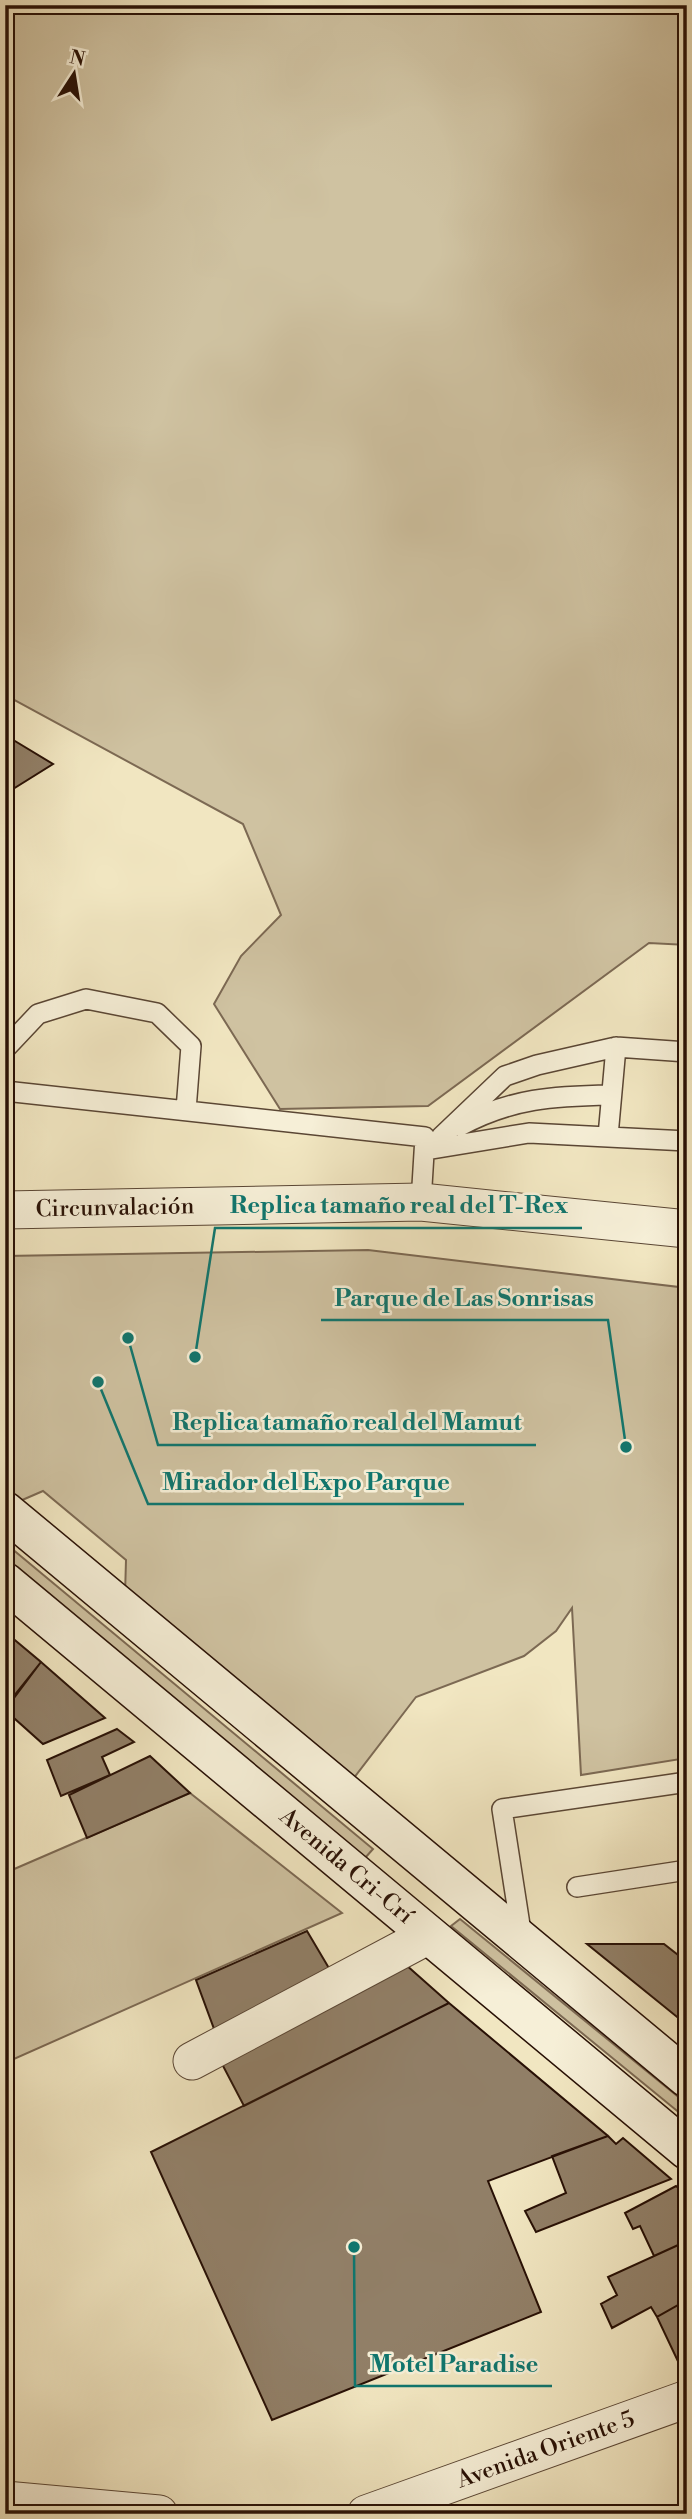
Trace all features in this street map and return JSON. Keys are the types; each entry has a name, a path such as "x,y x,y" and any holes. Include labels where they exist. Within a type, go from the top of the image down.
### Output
{"main road":[{"path":"5,1511 687,2078"},
{"name":"Avenida Cri-Crí","path":"5,1582 687,2150"},
{"path":"383,1896 418,1856"}],"street":[{"name":"Circunvalación","path":"5,1210 421,1202 687,1229"},
{"path":"192,2061 429,1935"},
{"name":"Avenida Oriente 5","path":"366,2514 687,2399"},
{"path":"5,2500 159,2514"}],"lane":[{"path":"5,1049 38,1014 86,999 157,1013 191,1046 187,1110"},
{"path":"608,1136 616,1047"},
{"path":"421,1202 430,1142 505,1076 537,1065 616,1047 687,1052"},
{"path":"5,1091 187,1110 430,1142 529,1133 687,1141"},
{"path":"430,1142 477,1117 533,1098 611,1095"},
{"path":"523,1942 502,1809 687,1782"},
{"path":"577,1887 687,1870"}],"shaded area":[{"path":"5,5 687,5 687,945 649,943 428,1106 280,1109 214,1004 241,956 281,915 243,824 5,695"},
{"path":"368,1250 687,1288 687,1758 581,1775 572,1608 556,1631 524,1656 416,1697 350,1783 125,1595 126,1560 43,1491 13,1504 5,1497 5,1256"},
{"path":"5,1543 373,1849 365,1858 5,1558"},
{"path":"190,1793 342,1913 5,2063 5,1873"},
{"path":"460,1919 687,2104 687,2119 451,1926"}],"building":[{"path":"5,735 53,764 5,794"},
{"path":"10,1636 41,1662 5,1707 5,1642"},
{"path":"41,1662 105,1718 43,1744 5,1710"},
{"path":"117,1729 134,1742 102,1757 110,1775 61,1796 47,1760"},
{"path":"150,1756 190,1793 87,1838 69,1795"},
{"path":"307,1931 336,1980 217,2037 196,1980"},
{"path":"587,1944 664,1944 687,1962 687,2025"},
{"path":"405,1964 449,2003 244,2106 222,2064"},
{"path":"449,2003 608,2136 488,2181 541,2312 272,2420 151,2152"},
{"path":"608,2136 616,2144 623,2138 671,2179 536,2232 525,2211 566,2193 552,2156"},
{"path":"676,2186 687,2195 687,2241 654,2256 640,2226 633,2229 625,2213"},
{"path":"687,2241 687,2300 657,2317 651,2307 612,2328 601,2304 617,2295 608,2277"},
{"path":"687,2300 687,2373 684,2374 657,2317"}],"place":[{"name":"Replica tamaño real del Mamut","path":"128,1338"},
{"name":"Replica tamaño real del T-Rex","path":"195,1357"},
{"name":"Mirador del Expo Parque","path":"98,1382"},
{"name":"Parque de Las Sonrisas","path":"626,1447"},
{"name":"Motel Paradise","path":"354,2247"}]}
